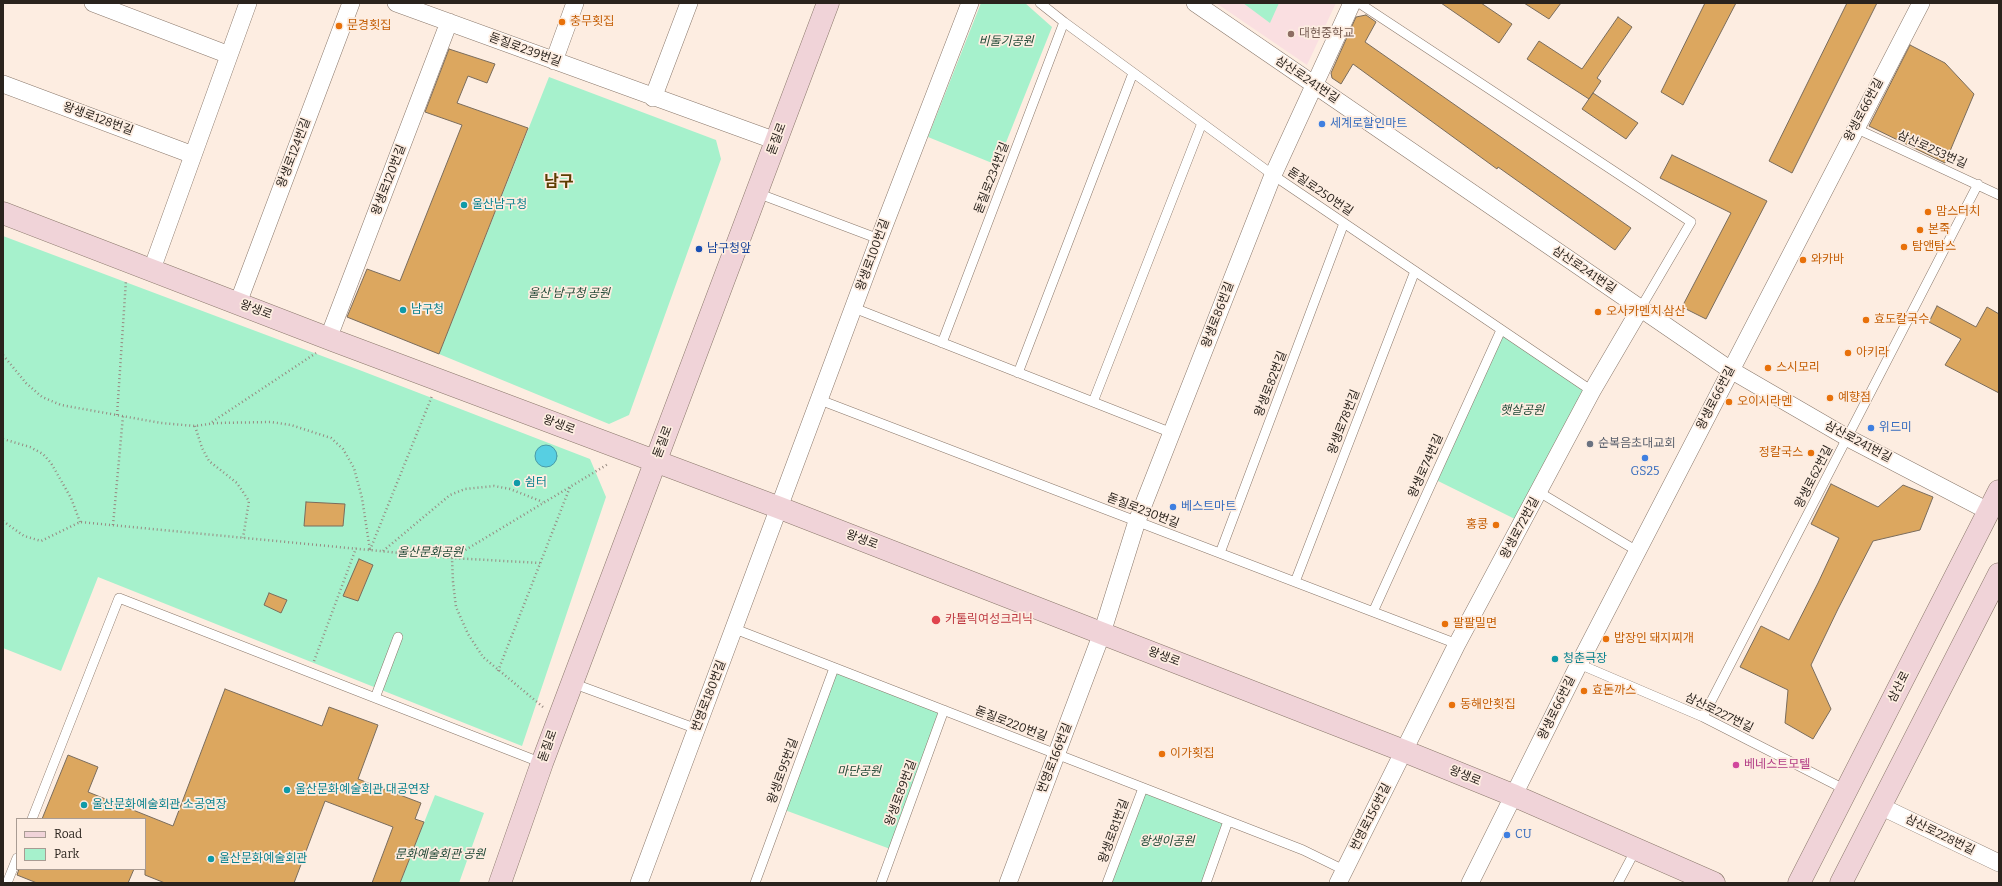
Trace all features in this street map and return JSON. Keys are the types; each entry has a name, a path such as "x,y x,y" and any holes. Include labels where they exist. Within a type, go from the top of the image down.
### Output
{"main road":[{"name":"돋질로","path":"500,883 558,719 828,3"},
{"name":"왕생로","path":"3,213 332,340 780,508 1404,751 1515,796 1714,883"},
{"name":"삼산로","path":"1799,883 1999,490"},
{"path":"1841,883 1999,574"}],"street":[{"path":"93,3 229,55"},
{"path":"152,270 248,3"},
{"name":"왕생로124번길","path":"238,303 351,3"},
{"name":"돋질로239번길","path":"396,3 653,98 776,141"},
{"path":"554,61 575,3"},
{"path":"653,98 689,3"},
{"name":"왕생로100번길","path":"780,508 879,240 970,3"},
{"name":"삼산로241번길","path":"1195,3 1730,370 1848,438 1988,511"},
{"name":"왕생로86번길","path":"1102,633 1137,521 1273,175 1352,3"},
{"name":"왕생로66번길","path":"1470,883 1515,796 1579,664 1921,3"},
{"name":"왕생로120번길","path":"332,340 449,22"},
{"name":"왕생로128번길","path":"3,84 193,155"},
{"name":"왕생로72번길","path":"1404,751 1458,644 1592,391 1640,309"},
{"name":"번영로180번길","path":"639,883 780,508"},
{"name":"번영로166번길","path":"1008,883 1102,633"},
{"name":"번영로156번길","path":"1341,876 1404,751"},
{"name":"삼산로228번길","path":"1880,806 1999,863"}],"lane":[{"name":"돋질로250번길","path":"1040,3 1273,175 1592,391"},
{"path":"1359,3 1691,222 1640,309"},
{"name":"돋질로234번길","path":"942,343 1064,22"},
{"path":"1018,373 1133,73"},
{"path":"1093,402 1202,123"},
{"name":"삼산로253번길","path":"1855,128 1999,195"},
{"name":"왕생로62번길","path":"1703,717 1978,184"},
{"path":"757,193 879,240"},
{"name":"왕생로82번길","path":"1220,553 1344,223"},
{"name":"왕생로78번길","path":"1295,582 1415,271"},
{"path":"854,308 1172,433"},
{"name":"왕생로74번길","path":"1373,612 1501,330"},
{"name":"돋질로230번길","path":"820,400 1458,644"},
{"path":"1539,492 1637,551"},
{"path":"32,818 119,598 542,763"},
{"name":"돋질로220번길","path":"735,629 1303,850 1341,876"},
{"path":"375,698 398,638"},
{"name":"삼산로227번길","path":"1579,664 1703,717 1846,790"},
{"name":"왕생로95번길","path":"755,883 834,668"},
{"path":"572,683 697,729"},
{"name":"왕생로89번길","path":"881,883 944,710"},
{"name":"왕생로81번길","path":"1107,883 1142,788"},
{"path":"1206,883 1228,821"},
{"path":"1618,883 1636,848"},
{"path":"7,883 16,860"}],"path":[{"path":"117,416 127,260"},
{"path":"210,424 332,340"},
{"path":"3,356 26,383 42,397 61,405 117,416 195,426 247,421 271,422 291,425 331,438 343,449 354,468 362,498 370,550"},
{"path":"370,550 439,380"},
{"path":"113,525 123,416"},
{"path":"195,426 202,448 209,461 237,483 249,501 243,538"},
{"path":"3,439 30,447 43,454 51,462 71,498 80,522"},
{"path":"452,558 629,451"},
{"path":"383,551 450,495 465,489 494,486 510,489 544,502"},
{"path":"498,671 570,487"},
{"path":"3,521 24,536 41,540 80,522 452,558 540,563"},
{"path":"310,672 356,548"},
{"path":"452,558 452,582 456,607 468,634 483,657 498,671 558,719"}],"shaded area":[{"name":"대현중학교","path":"1216,3 1336,3 1307,65"}],"green space":[{"name":"비둘기공원","path":"981,3 1025,3 1052,27 997,165 928,137"},
{"path":"1243,3 1279,3 1270,23"},
{"name":"울산 남구청 공원","path":"549,77 716,140 721,159 629,415 609,424 439,354"},
{"name":"울산문화공원","path":"3,236 362,371 590,459 606,497 522,746 98,577 61,671 3,648"},
{"name":"햇살공원","path":"1501,330 1592,391 1523,523 1434,479"},
{"name":"마단공원","path":"834,668 944,710 893,850 782,809"},
{"name":"왕생이공원","path":"1143,788 1228,821 1206,883 1107,883"},
{"name":"문화예술회관 공원","path":"435,795 484,813 459,883 400,883"}],"water":[{"path":"546,445 554,448 557,456 554,464 546,467 538,464 535,456 538,448"}],"building":[{"path":"1441,3 1481,3 1512,24 1499,43"},
{"path":"1524,3 1561,3 1549,19"},
{"path":"1705,3 1736,3 1683,105 1661,92"},
{"path":"1847,3 1877,3 1792,173 1769,161"},
{"path":"1366,15 1376,22 1365,42 1631,228 1615,250 1498,167 1497,169 1353,64 1341,84 1332,78 1331,73 1356,17"},
{"path":"1618,17 1632,27 1597,78 1601,81 1589,99 1527,59 1539,41 1582,69"},
{"path":"1910,45 1945,63 1974,94 1945,163 1869,126"},
{"name":"울산남구청","path":"449,49 495,64 487,83 468,76 457,103 528,128 439,354 347,317 367,269 400,281 462,125 425,112"},
{"path":"1593,93 1638,123 1626,139 1582,109"},
{"path":"1672,155 1767,201 1706,319 1682,307 1731,213 1660,178"},
{"path":"1937,306 1976,327 1987,307 1999,314 1999,393 1945,365 1961,339 1929,322"},
{"path":"1831,484 1878,507 1903,485 1933,497 1920,530 1873,541 1838,609 1811,665 1831,709 1813,739 1785,723 1788,690 1740,667 1761,626 1789,640 1818,583 1839,538 1811,524"},
{"path":"306,502 345,504 343,526 304,526"},
{"path":"359,559 373,565 358,601 343,596"},
{"path":"269,593 287,600 281,613 264,605"},
{"name":"울산문화예술회관 대공연장","path":"225,689 322,726 329,707 378,725 358,779 421,803 415,819 424,822 400,883 372,883 393,827 325,801 294,883 165,883 145,875 146,818 42,818 68,755 98,767 88,792 173,826"},
{"path":"19,870 134,870 128,883 37,883 17,875"}],"place":[{"name":"충무횟집","path":"562,22"},
{"name":"문경횟집","path":"339,26"},
{"name":"대현중학교","path":"1291,34"},
{"name":"세계로할인마트","path":"1322,124"},
{"name":"울산남구청","path":"464,205"},
{"name":"맘스터치","path":"1928,212"},
{"name":"본죽","path":"1920,230"},
{"name":"탐앤탐스","path":"1904,247"},
{"name":"남구청앞","path":"699,249"},
{"name":"와카바","path":"1803,260"},
{"name":"남구청","path":"403,310"},
{"name":"오사카멘치 삼산","path":"1598,312"},
{"name":"효도칼국수","path":"1866,320"},
{"name":"아키라","path":"1848,353"},
{"name":"스시모리","path":"1768,368"},
{"name":"예향점","path":"1830,398"},
{"name":"오이시라멘","path":"1729,402"},
{"name":"위드미","path":"1871,428"},
{"name":"순복음초대교회","path":"1590,444"},
{"name":"정칼국스","path":"1811,453"},
{"name":"GS25","path":"1645,458"},
{"name":"쉼터","path":"517,483"},
{"name":"베스트마트","path":"1173,507"},
{"name":"홍콩","path":"1496,525"},
{"name":"카톨릭여성크리닉","path":"936,620"},
{"name":"팔팔밀면","path":"1445,624"},
{"name":"밥장인 돼지찌개","path":"1606,639"},
{"name":"청춘극장","path":"1555,659"},
{"name":"효돈까스","path":"1584,691"},
{"name":"동해안횟집","path":"1452,705"},
{"name":"이가횟집","path":"1162,754"},
{"name":"베네스트모텔","path":"1736,765"},
{"name":"울산문화예술회관 대공연장","path":"287,790"},
{"name":"울산문화예술회관 소공연장","path":"84,805"},
{"name":"CU","path":"1507,835"},
{"name":"울산문화예술회관","path":"211,859"}],"district":[{"name":"남구","path":"559,183"}]}
